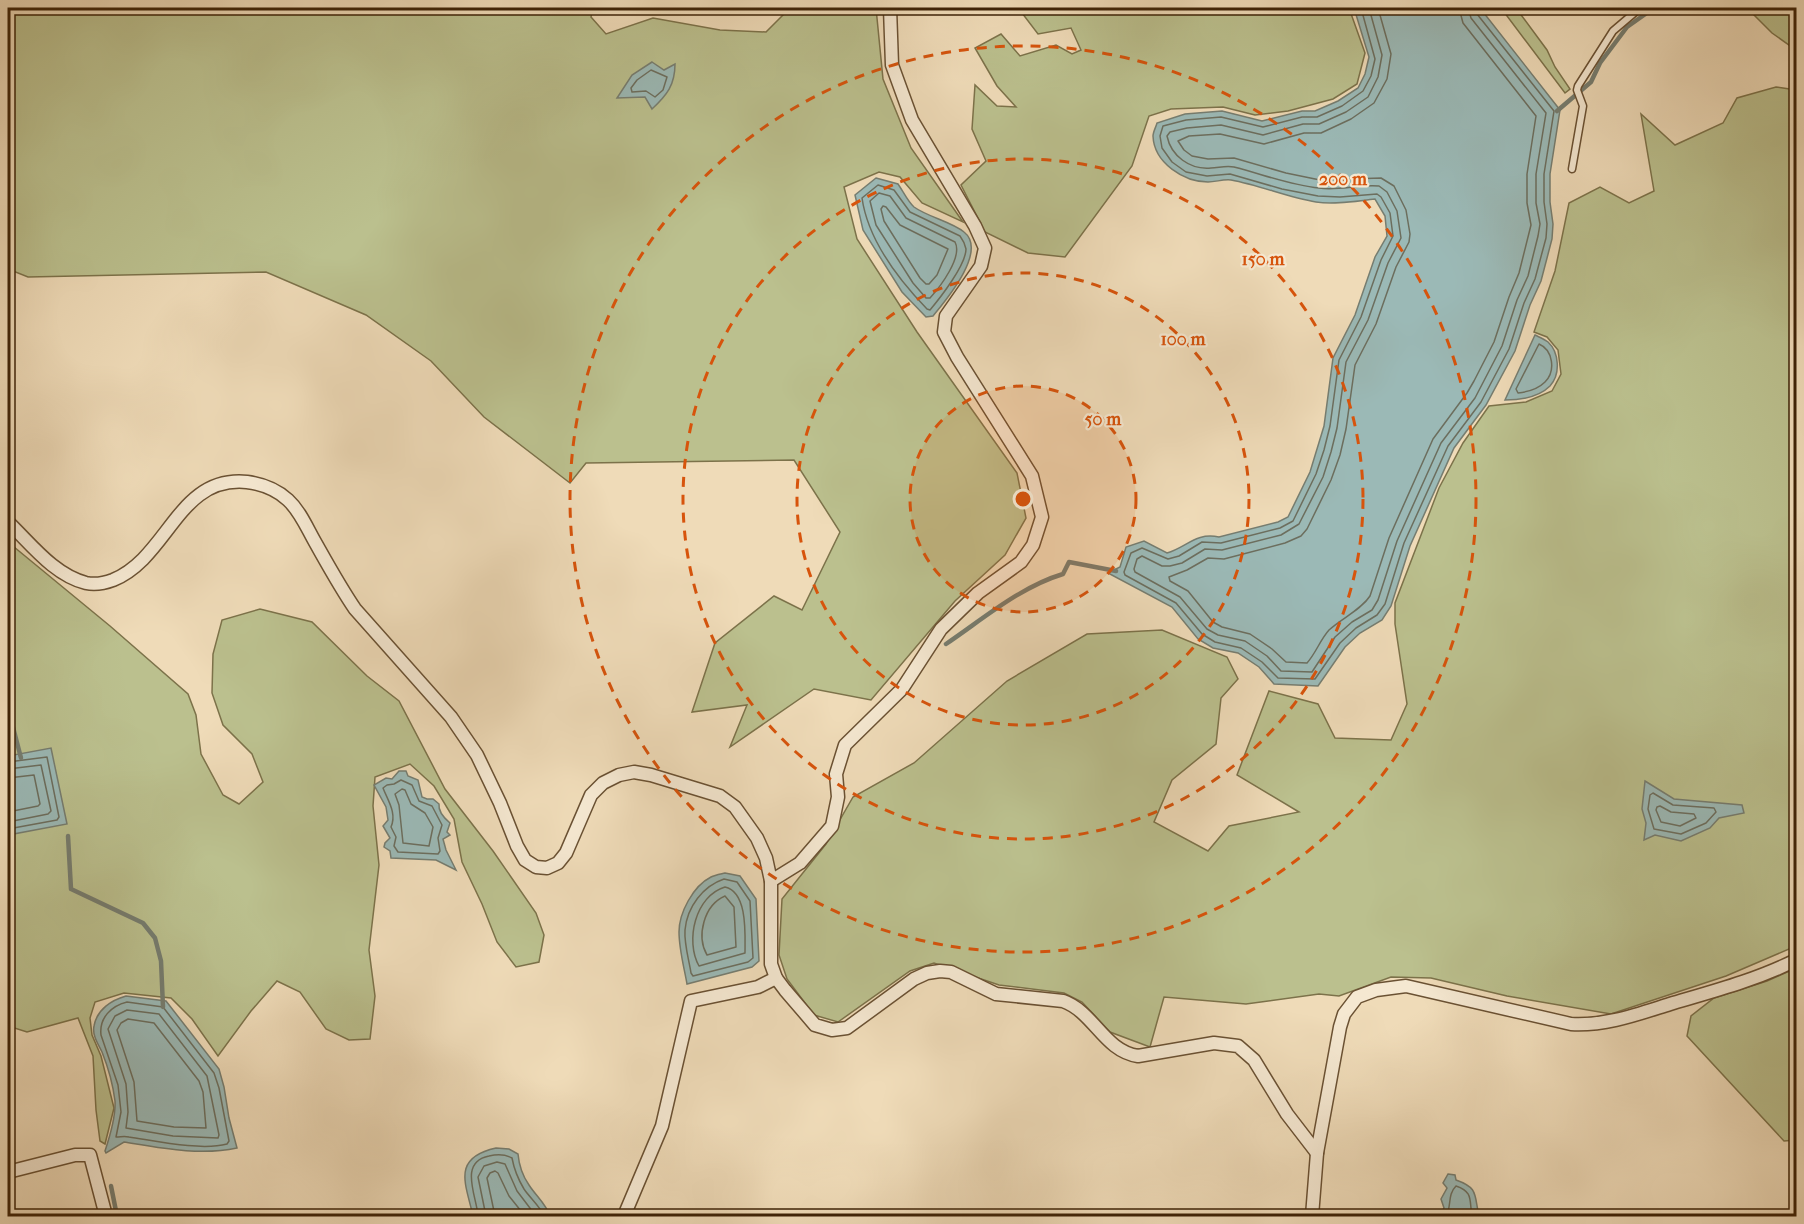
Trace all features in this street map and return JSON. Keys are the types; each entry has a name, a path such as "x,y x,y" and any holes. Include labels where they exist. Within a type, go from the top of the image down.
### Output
{"street":[{"path":"771,881 801,863 832,826 838,797 836,774 845,745 902,688 941,629 978,593 1021,562 1033,544 1042,517 1032,476 957,357 944,332 946,316 981,266 985,248 975,226 912,120 892,65 890,8"},
{"path":"8,522 53,566 70,577 88,584 104,583 120,577 144,558 191,500 204,490 220,483 238,481 258,484 276,491 290,502 303,519 343,592 355,609 451,717 477,755 517,846 525,860 536,867 547,868 558,863 566,853 591,795 603,783 619,775 634,772 651,775 720,796 735,807 757,838 766,858 771,881 771,964 777,978 815,1024 832,1030 847,1028 914,979 940,971 951,972 996,994 1063,1001 1072,1004 1116,1048 1126,1054 1138,1056 1214,1043 1238,1046 1254,1060 1287,1114 1317,1153"},
{"path":"1312,1216 1317,1153 1340,1027 1351,1003 1366,992 1390,987 1421,988 1571,1024 1586,1025 1616,1020 1751,981 1797,960"},
{"path":"624,1216 662,1126 691,1001 758,987 777,978"},
{"path":"8,1172 75,1155 90,1155 106,1216"}],"lane":[{"path":"1572,169 1583,106 1577,90 1613,31 1640,8"}],"green space":[{"path":"8,8 593,8 591,17 606,34 653,18 720,30 766,32 790,8 876,8 883,79 911,148 963,222 922,203 900,177 879,172 844,187 857,239 917,332 1017,473 1026,518 1005,555 955,601 871,700 814,689 730,747 747,705 692,712 715,643 774,596 802,610 840,532 794,460 586,463 570,483 484,417 431,361 366,315 266,272 28,277 8,269"},
{"path":"1022,8 1349,8 1365,53 1357,84 1333,99 1288,111 1255,115 1223,107 1171,109 1149,116 1132,166 1065,257 1028,253 985,232 961,185 986,161 972,129 975,85 997,106 1016,107 997,86 975,48 1001,34 1020,56 1056,45 1072,54 1081,50 1071,28 1038,34 1022,13"},
{"path":"1501,8 1516,8 1547,50 1570,89 1565,93"},
{"path":"1747,8 1796,8 1796,50 1772,33"},
{"path":"1776,87 1796,90 1796,946 1726,976 1611,1014 1507,996 1431,978 1391,977 1339,996 1319,994 1246,1004 1164,997 1150,1047 1110,1032 1082,1002 1064,993 999,985 934,963 910,971 838,1022 814,1015 787,979 779,955 782,899 826,844 853,797 914,763 1007,681 1087,634 1162,630 1227,657 1238,679 1221,698 1216,744 1172,780 1154,822 1208,851 1229,826 1299,812 1237,775 1269,691 1318,704 1335,738 1391,740 1407,704 1395,624 1395,603 1439,488 1463,443 1489,406 1526,402 1552,391 1561,374 1558,350 1547,337 1534,332 1555,271 1569,203 1600,187 1629,203 1654,191 1641,114 1675,145 1723,123 1737,98"},
{"path":"8,542 188,694 196,715 201,754 223,795 239,804 263,782 252,754 223,725 212,693 213,654 222,620 260,609 312,622 367,676 399,701 445,789 493,851 536,913 544,935 539,962 516,967 497,942 462,862 454,819 434,786 410,764 375,777 373,806 379,865 369,950 375,996 370,1039 349,1040 326,1029 300,992 277,981 251,1011 218,1056 192,1019 171,998 124,993 95,1002 90,1018 92,1035 101,1056 114,1108 105,1144 100,1141 93,1056 78,1018 27,1032 8,1026"},
{"path":"1796,968 1796,1140 1784,1141 1687,1036 1691,1016 1714,998 1767,981"}],"water":[{"path":"1354,8 1480,8 1560,110 1550,174 1552,239 1541,281 1530,305 1515,351 1486,405 1454,448 1410,546 1391,606 1382,620 1360,633 1345,647 1318,686 1274,684 1259,667 1238,653 1213,648 1198,639 1172,607 1108,573 1120,567 1126,547 1144,541 1167,553 1198,538 1219,537 1278,522 1288,517 1310,472 1324,426 1333,358 1355,315 1375,257 1387,236 1385,216 1375,199 1323,203 1231,180 1208,182 1189,179 1172,169 1159,155 1153,134 1157,123 1185,114 1222,111 1262,121 1302,111 1315,111 1338,101 1358,88 1365,74 1369,57"},
{"path":"652,62 664,70 675,64 672,84 657,104 652,109 645,97 617,98 632,75"},
{"path":"876,178 898,184 914,207 959,228 970,240 971,251 968,263 955,287 933,316 926,317 902,292 863,230 855,195"},
{"path":"1535,335 1552,346 1557,363 1554,381 1534,396 1505,400"},
{"path":"51,748 67,824 8,835 8,756"},
{"path":"399,771 406,771 408,776 418,780 422,797 433,799 439,804 440,812 450,823 447,832 450,835 443,839 456,870 436,860 391,858 390,851 384,847 390,838 383,826 388,820 386,807 374,785 386,778 392,779"},
{"path":"1645,781 1674,799 1742,805 1744,813 1719,818 1710,828 1681,841 1655,835 1644,840 1646,823 1642,809"},
{"path":"725,873 740,876 756,899 759,961 752,967 687,984 679,938 681,917 693,893 704,881"},
{"path":"126,996 166,1001 219,1069 237,1148 195,1151 124,1142 106,1153 114,1120 115,1101 94,1026 98,1015 106,1006"},
{"path":"496,1148 509,1149 518,1154 524,1177 550,1216 473,1216 465,1183 467,1165 472,1158 482,1152"},
{"path":"1448,1174 1455,1175 1456,1180 1472,1189 1476,1197 1479,1216 1439,1216 1444,1208 1441,1199 1447,1188 1443,1183"}],"waterway":[{"path":"1557,111 1591,82 1600,63 1627,27 1651,10"},
{"path":"946,644 1017,595 1063,574 1069,562 1116,571"},
{"path":"8,708 21,758"},
{"path":"68,836 71,889 143,923 155,938 161,961 163,1007"},
{"path":"111,1186 117,1216"}]}
